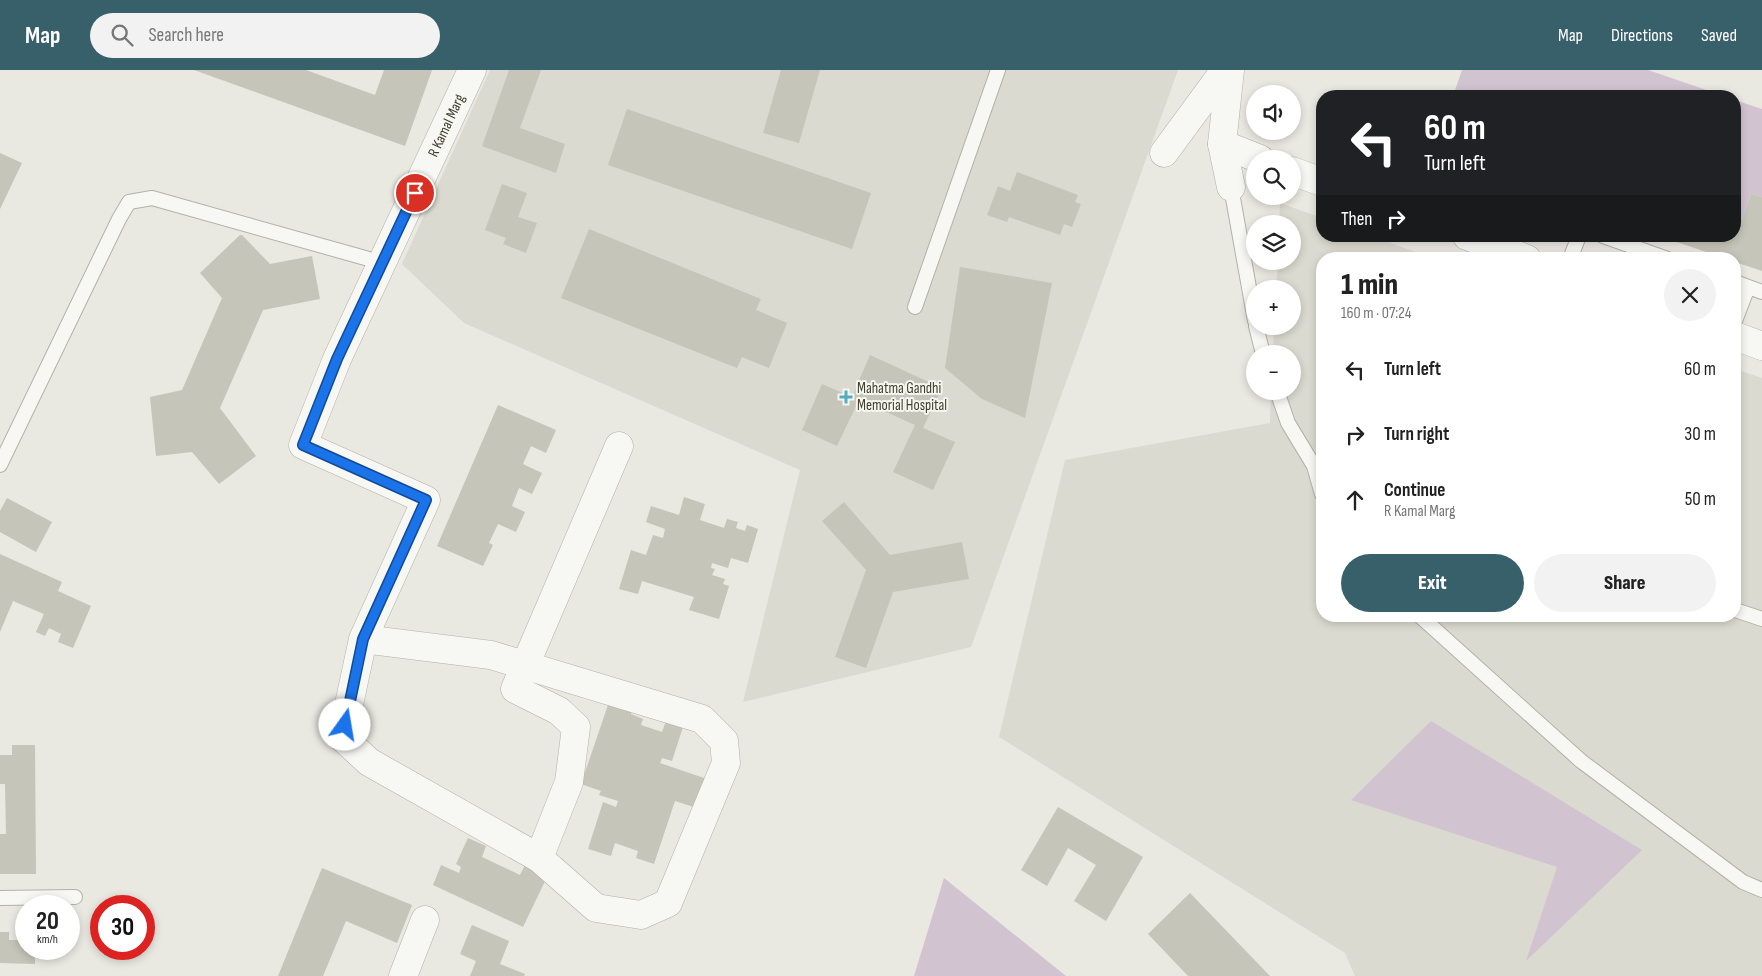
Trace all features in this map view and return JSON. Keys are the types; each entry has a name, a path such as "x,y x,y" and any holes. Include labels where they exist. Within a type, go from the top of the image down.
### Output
{"street":[{"name":"R Kamal Marg","path":"363,639 426,500 303,445 337,359 472,70"},
{"path":"1164,153 1225,70"},
{"path":"1230,70 1222,144 1231,186"},
{"path":"1222,144 1246,153"},
{"path":"1301,174 1316,180"},
{"path":"1483,242 1509,252"},
{"path":"1741,338 1762,346"},
{"path":"539,858 569,782 576,726 559,711 515,689 619,446"},
{"path":"363,639 490,655 702,719 724,741 726,763 668,903 641,915 596,908 539,858 370,762 342,737 363,639"},
{"path":"403,976 425,920"}],"lane":[{"path":"915,307 998,70"},
{"path":"1231,186 1248,280"},
{"path":"0,465 129,202 152,198 383,263"},
{"path":"1620,242 1648,252"},
{"path":"1741,284 1762,292"},
{"path":"1280,400 1288,423 1316,465"},
{"path":"1741,612 1762,619"},
{"path":"1427,622 1582,761 1742,882 1762,890"},
{"path":"0,898 15,898"}],"shaded area":[{"name":"Mahatma Gandhi Memorial Hospital","path":"490,70 1178,70 971,647 743,702 800,470 464,323 402,264"},
{"path":"1462,70 1648,70 1706,90 1455,90"},
{"path":"1741,102 1762,109 1762,197 1751,194 1742,220"},
{"path":"1280,205 1286,205 1316,216 1316,242 1388,242 1415,252 1316,252 1316,622 1741,622 1741,371 1762,378 1762,976 1355,976 1345,953 999,737 1065,460 1270,423 1271,400 1301,400 1301,345 1273,345 1274,335 1301,335 1301,280 1277,280 1277,270 1301,270 1301,215 1279,215"},
{"path":"1431,721 1642,850 1526,961 1557,867 1351,800"},
{"path":"944,878 1066,976 914,976"}],"building":[{"path":"194,70 306,70 375,95 384,70 432,70 405,146"},
{"path":"509,70 541,70 520,128 565,144 556,173 482,146"},
{"path":"781,70 820,70 799,143 763,133"},
{"path":"627,109 871,193 852,249 608,165"},
{"path":"0,153 22,163 0,209"},
{"path":"1017,172 1078,195 1075,202 1081,204 1072,227 1064,224 1060,235 1009,217 1007,222 987,215 998,186 1010,191"},
{"path":"502,184 527,193 518,217 537,223 526,253 503,244 506,238 485,230"},
{"path":"1751,194 1762,197 1762,271 1741,264 1741,252 1706,252 1677,242 1741,242 1742,220"},
{"path":"589,229 761,299 756,310 787,323 769,368 742,357 737,368 561,298"},
{"path":"240,235 270,264 312,256 320,299 263,310 220,408 256,456 219,484 192,452 156,456 150,397 182,390 222,298 200,273"},
{"path":"960,267 1052,283 1025,418 982,399 945,368"},
{"path":"870,355 942,388 923,428 955,442 933,490 893,472 915,425 859,400 837,446 802,430 822,384 852,397"},
{"path":"498,405 556,430 546,453 531,446 523,464 542,473 532,494 519,488 512,506 525,512 516,532 498,524 489,543 493,545 483,566 437,546"},
{"path":"684,497 705,504 700,520 724,528 727,519 738,522 736,528 745,531 747,525 758,529 748,563 731,558 728,568 712,563 711,568 715,569 712,575 725,579 723,584 729,586 719,619 689,610 694,597 642,581 638,594 619,589 631,550 646,555 653,535 663,538 665,529 646,522 651,506 679,515"},
{"path":"7,498 52,522 36,552 0,532 0,511"},
{"path":"844,502 890,555 962,542 969,579 893,592 866,668 835,657 866,570 822,521"},
{"path":"0,554 62,582 58,591 91,606 73,648 58,642 61,634 49,628 45,636 36,632 44,614 13,601 0,632"},
{"path":"609,702 632,710 631,714 643,719 641,725 662,732 666,721 683,727 672,761 662,758 660,763 707,779 697,808 675,801 654,864 636,858 638,851 615,843 611,856 588,849 603,802 616,807 618,801 599,795 601,791 581,784"},
{"path":"12,745 35,745 36,874 0,874 0,834 6,834 5,784 0,784 0,755 12,755"},
{"path":"1058,807 1143,857 1106,921 1074,901 1096,865 1068,848 1047,886 1021,870"},
{"path":"468,838 486,846 482,857 520,875 525,865 548,875 523,927 433,885 441,865 459,873 461,867 456,864"},
{"path":"322,868 412,905 397,943 346,921 323,976 278,976"},
{"path":"1190,893 1270,976 1188,976 1148,934"},
{"path":"472,925 509,941 500,964 525,974 524,976 470,976 476,961 460,954"},
{"path":"0,932 9,932 9,940 15,940 15,960 35,960 35,964 0,963"}],"place":[{"name":"Mahatma Gandhi Memorial Hospital","path":"846,397"}],"route":[{"path":"345,725 363,639 426,500 303,445 337,359 415,193"}]}
